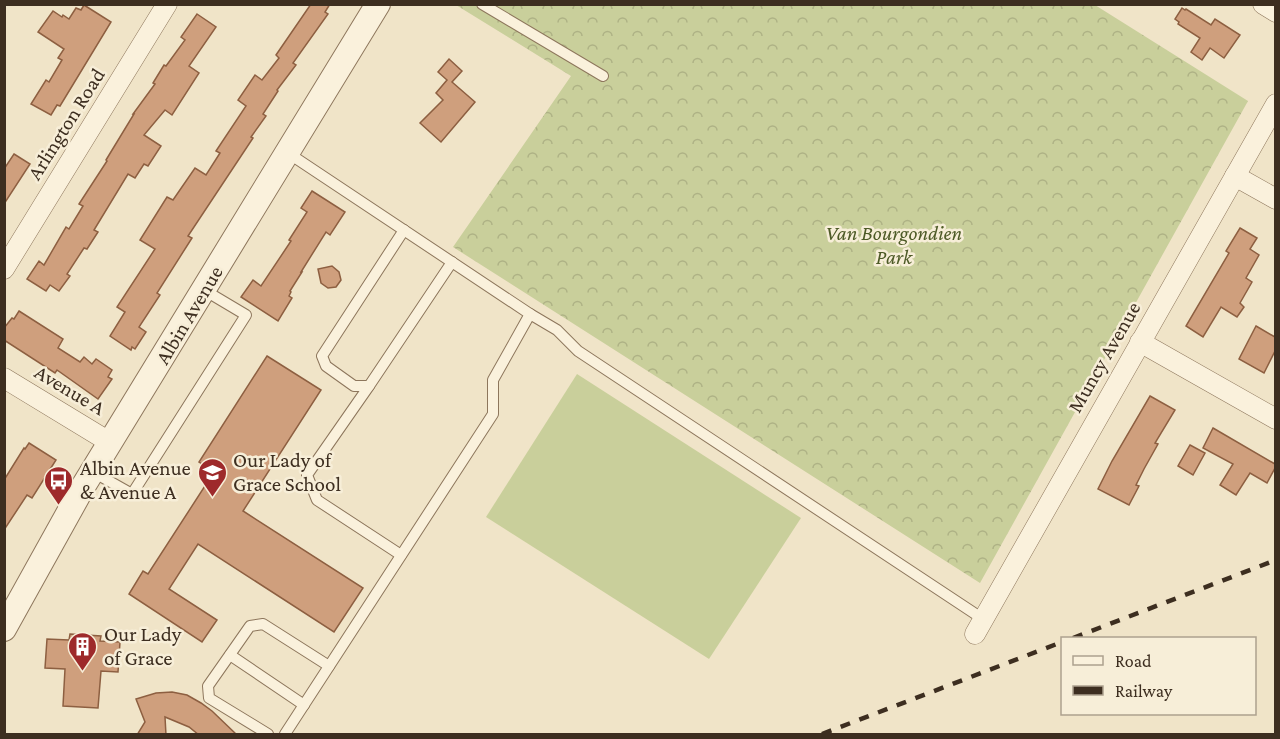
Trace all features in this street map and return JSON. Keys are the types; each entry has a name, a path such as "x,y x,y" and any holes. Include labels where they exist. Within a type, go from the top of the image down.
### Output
{"street":[{"name":"Arlington Road","path":"4,269 167,4"},
{"name":"Albin Avenue","path":"4,629 93,472 378,4"},
{"path":"1263,4 1275,12"},
{"name":"Muncy Avenue","path":"979,626 1275,104"},
{"path":"1235,176 1275,199"},
{"path":"1140,342 1275,419"},
{"name":"Avenue A","path":"4,378 111,443"}],"lane":[{"path":"482,4 603,76"},
{"path":"288,153 557,330 578,351 979,626"},
{"path":"369,386 354,386 326,366 322,356 404,230"},
{"path":"401,555 317,500 307,475 452,262"},
{"path":"93,472 132,494 246,315 204,290"},
{"path":"285,735 492,414 493,380 530,314"},
{"path":"268,735 209,698 208,686 250,626 263,624 329,666"},
{"path":"230,655 304,705"}],"green space":[{"name":"Van Bourgondien Park","path":"456,5 1095,5 1248,101 980,583 453,247 571,76"},
{"path":"577,374 801,518 709,659 486,517"}],"building":[{"path":"311,4 330,4 325,12 328,14 293,63 296,65 277,90 263,114 266,116 251,137 253,138 188,236 192,238 157,293 160,295 139,327 146,332 135,349 132,347 131,350 110,336 125,312 117,307 155,249 140,240 167,197 173,200 195,168 206,175 220,153 216,151 246,106 238,100 255,75 262,80 279,58 276,55"},
{"path":"84,5 111,22 60,106 57,105 51,115 31,104 46,80 49,82 62,60 58,58 64,49 38,32 53,11 69,19 76,8 81,10"},
{"path":"1182,8 1211,25 1215,19 1240,35 1224,58 1210,48 1202,60 1191,52 1200,38 1178,24 1179,22 1175,19"},
{"path":"197,14 216,27 189,66 199,73 172,115 165,110 144,135 161,146 148,166 144,164 135,178 128,174 94,230 98,232 87,249 84,248 67,274 70,276 59,291 50,285 46,291 27,279 39,261 44,265 66,227 69,229 83,206 79,204 107,161 133,114 155,84 153,83 164,65 166,66 185,40 181,37"},
{"path":"449,59 462,71 452,82 475,102 441,142 420,123 443,100 436,93 447,80 438,72"},
{"path":"14,154 30,164 4,204 4,169"},
{"path":"312,191 345,212 330,235 326,232 301,272 290,291 289,296 292,298 278,321 241,297 253,280 261,286 307,212 301,208"},
{"path":"1240,228 1257,238 1250,249 1259,255 1246,278 1252,282 1240,303 1244,307 1237,317 1221,307 1203,337 1186,326 1229,253 1226,251"},
{"path":"332,266 339,272 341,280 336,287 328,288 321,283 318,269"},
{"path":"19,311 63,339 58,348 80,362 84,357 92,364 96,359 112,370 108,377 112,379 98,399 57,370 55,373 4,340 4,328"},
{"path":"1256,326 1275,337 1275,351 1264,373 1239,359"},
{"name":"Our Lady of Grace School","path":"267,356 321,390 243,511 363,588 334,632 198,544 169,589 217,620 202,642 129,594 143,571 148,574 214,472 199,462"},
{"path":"1150,396 1175,410 1155,443 1158,444 1136,485 1139,486 1129,505 1098,489"},
{"path":"1213,428 1275,464 1267,483 1250,473 1236,495 1220,485 1233,464 1203,448"},
{"path":"29,443 56,460 32,498 27,495 4,530 4,480"},
{"path":"1190,445 1205,453 1193,475 1178,466"},
{"name":"Our Lady of Grace","path":"70,634 101,636 100,641 120,642 118,672 101,671 98,708 63,706 65,669 45,668 47,639 69,640"},
{"path":"172,692 187,695 201,703 237,735 199,735 189,727 165,717 166,735 137,735 145,722 136,699 156,693"}],"railway":[{"path":"1076,637 1276,560"},
{"path":"822,734 1061,642"}],"place":[{"name":"Our Lady of Grace School","path":"212,498"},
{"name":"Albin Avenue & Avenue A","path":"59,506"},
{"name":"Our Lady of Grace","path":"83,672"}]}
